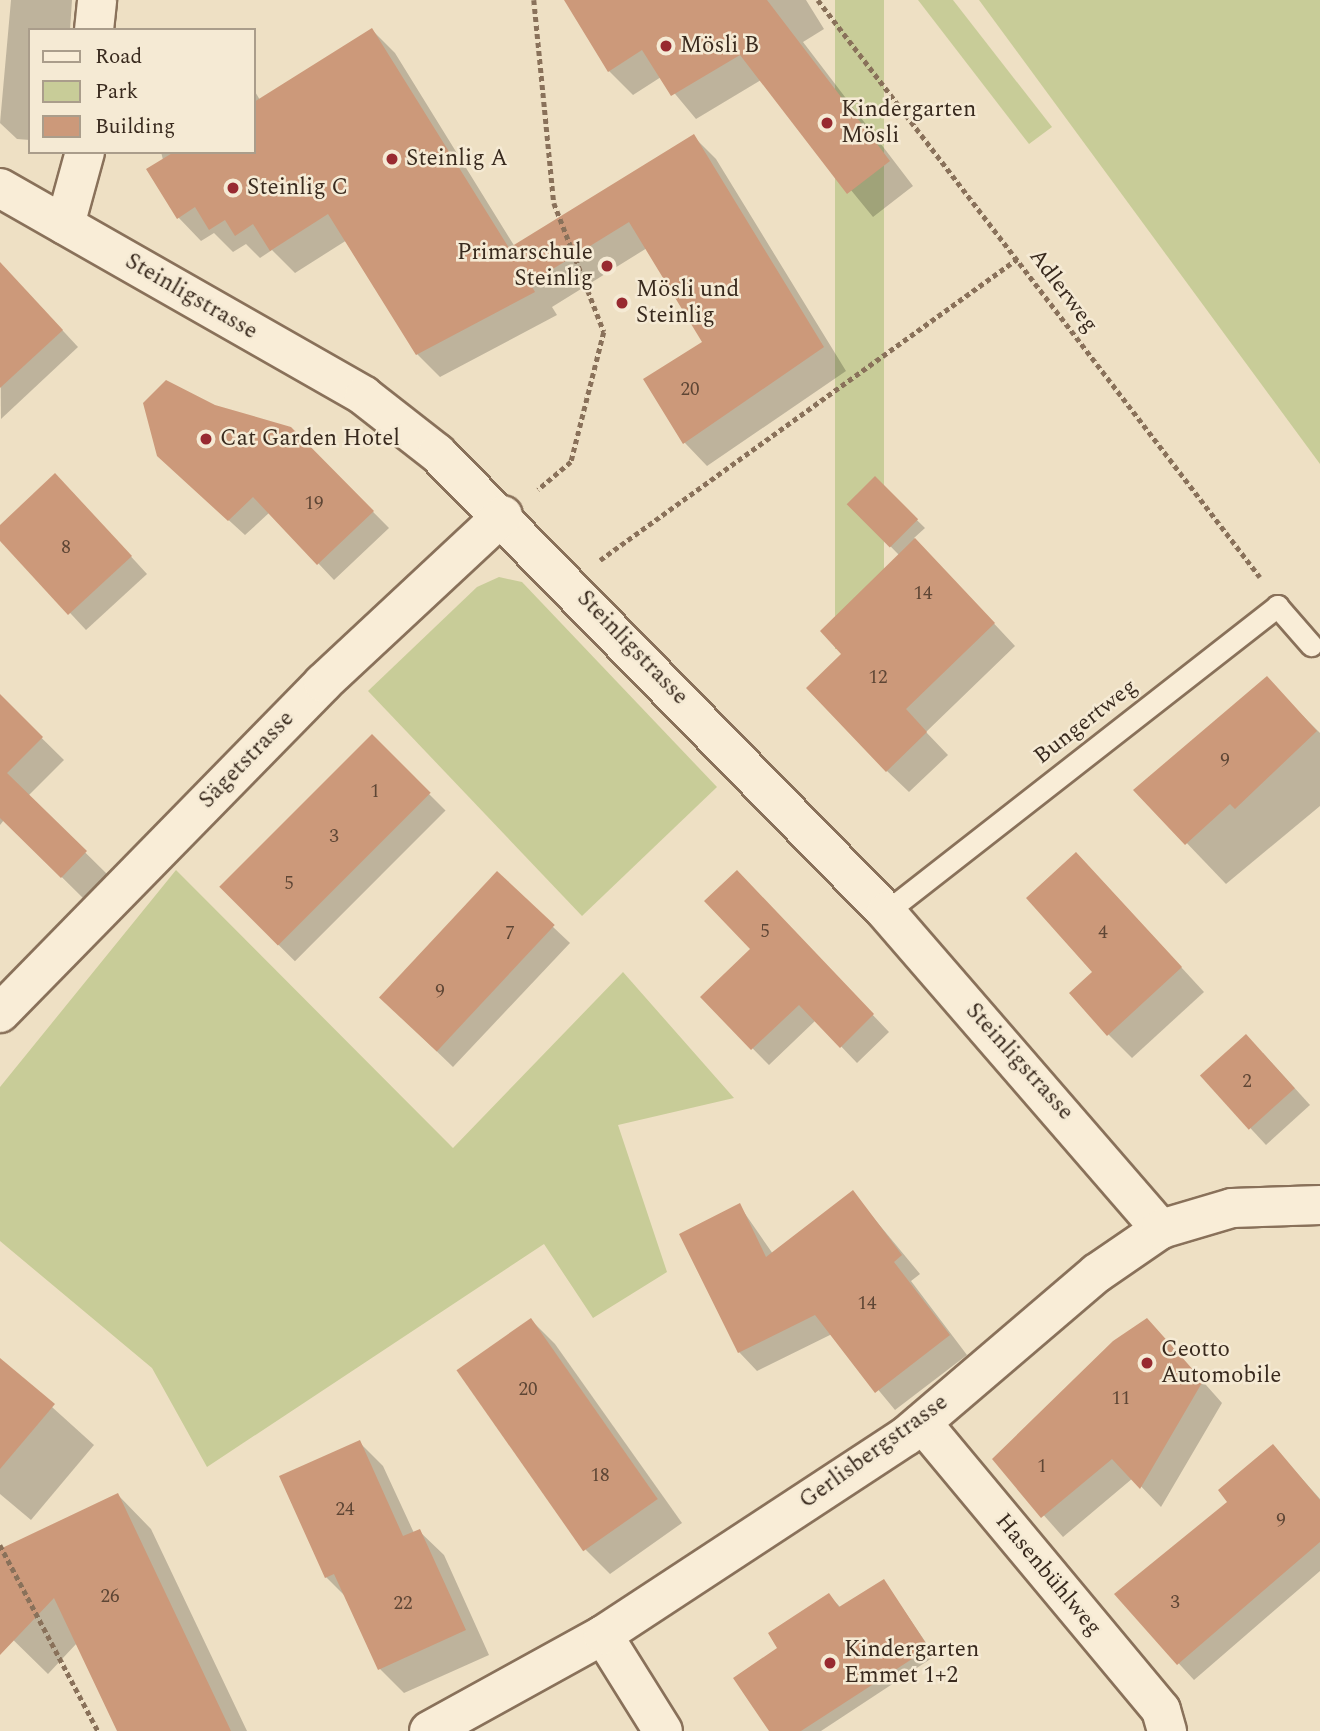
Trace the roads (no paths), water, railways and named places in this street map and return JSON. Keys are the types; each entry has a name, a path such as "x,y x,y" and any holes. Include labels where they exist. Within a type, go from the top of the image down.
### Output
{"street":[{"path":"94,28 97,0"},
{"path":"65,225 84,154"},
{"name":"Steinligstrasse","path":"0,188 364,396 515,507 886,912 1161,1229"},
{"name":"Sägetstrasse","path":"0,1013 323,683 515,507"},
{"name":"Gerlisbergstrasse","path":"429,1731 603,1635 922,1423 1097,1273 1161,1229 1231,1208 1320,1205"},
{"name":"Hasenbühlweg","path":"922,1423 1161,1710 1167,1731"},
{"path":"603,1635 663,1731"}],"lane":[{"name":"Bungertweg","path":"886,912 1277,606 1311,645"}],"place":[{"name":"Mösli B","path":"666,46"},
{"name":"Kindergarten Mösli","path":"827,123"},
{"name":"Steinlig A","path":"392,159"},
{"name":"Steinlig C","path":"233,188"},
{"name":"Primarschule Steinlig","path":"607,266"},
{"name":"Mösli und Steinlig","path":"622,303"},
{"name":"Cat Garden Hotel","path":"206,439"},
{"name":"Ceotto Automobile","path":"1147,1363"},
{"name":"Kindergarten Emmet 1+2","path":"830,1663"}]}
